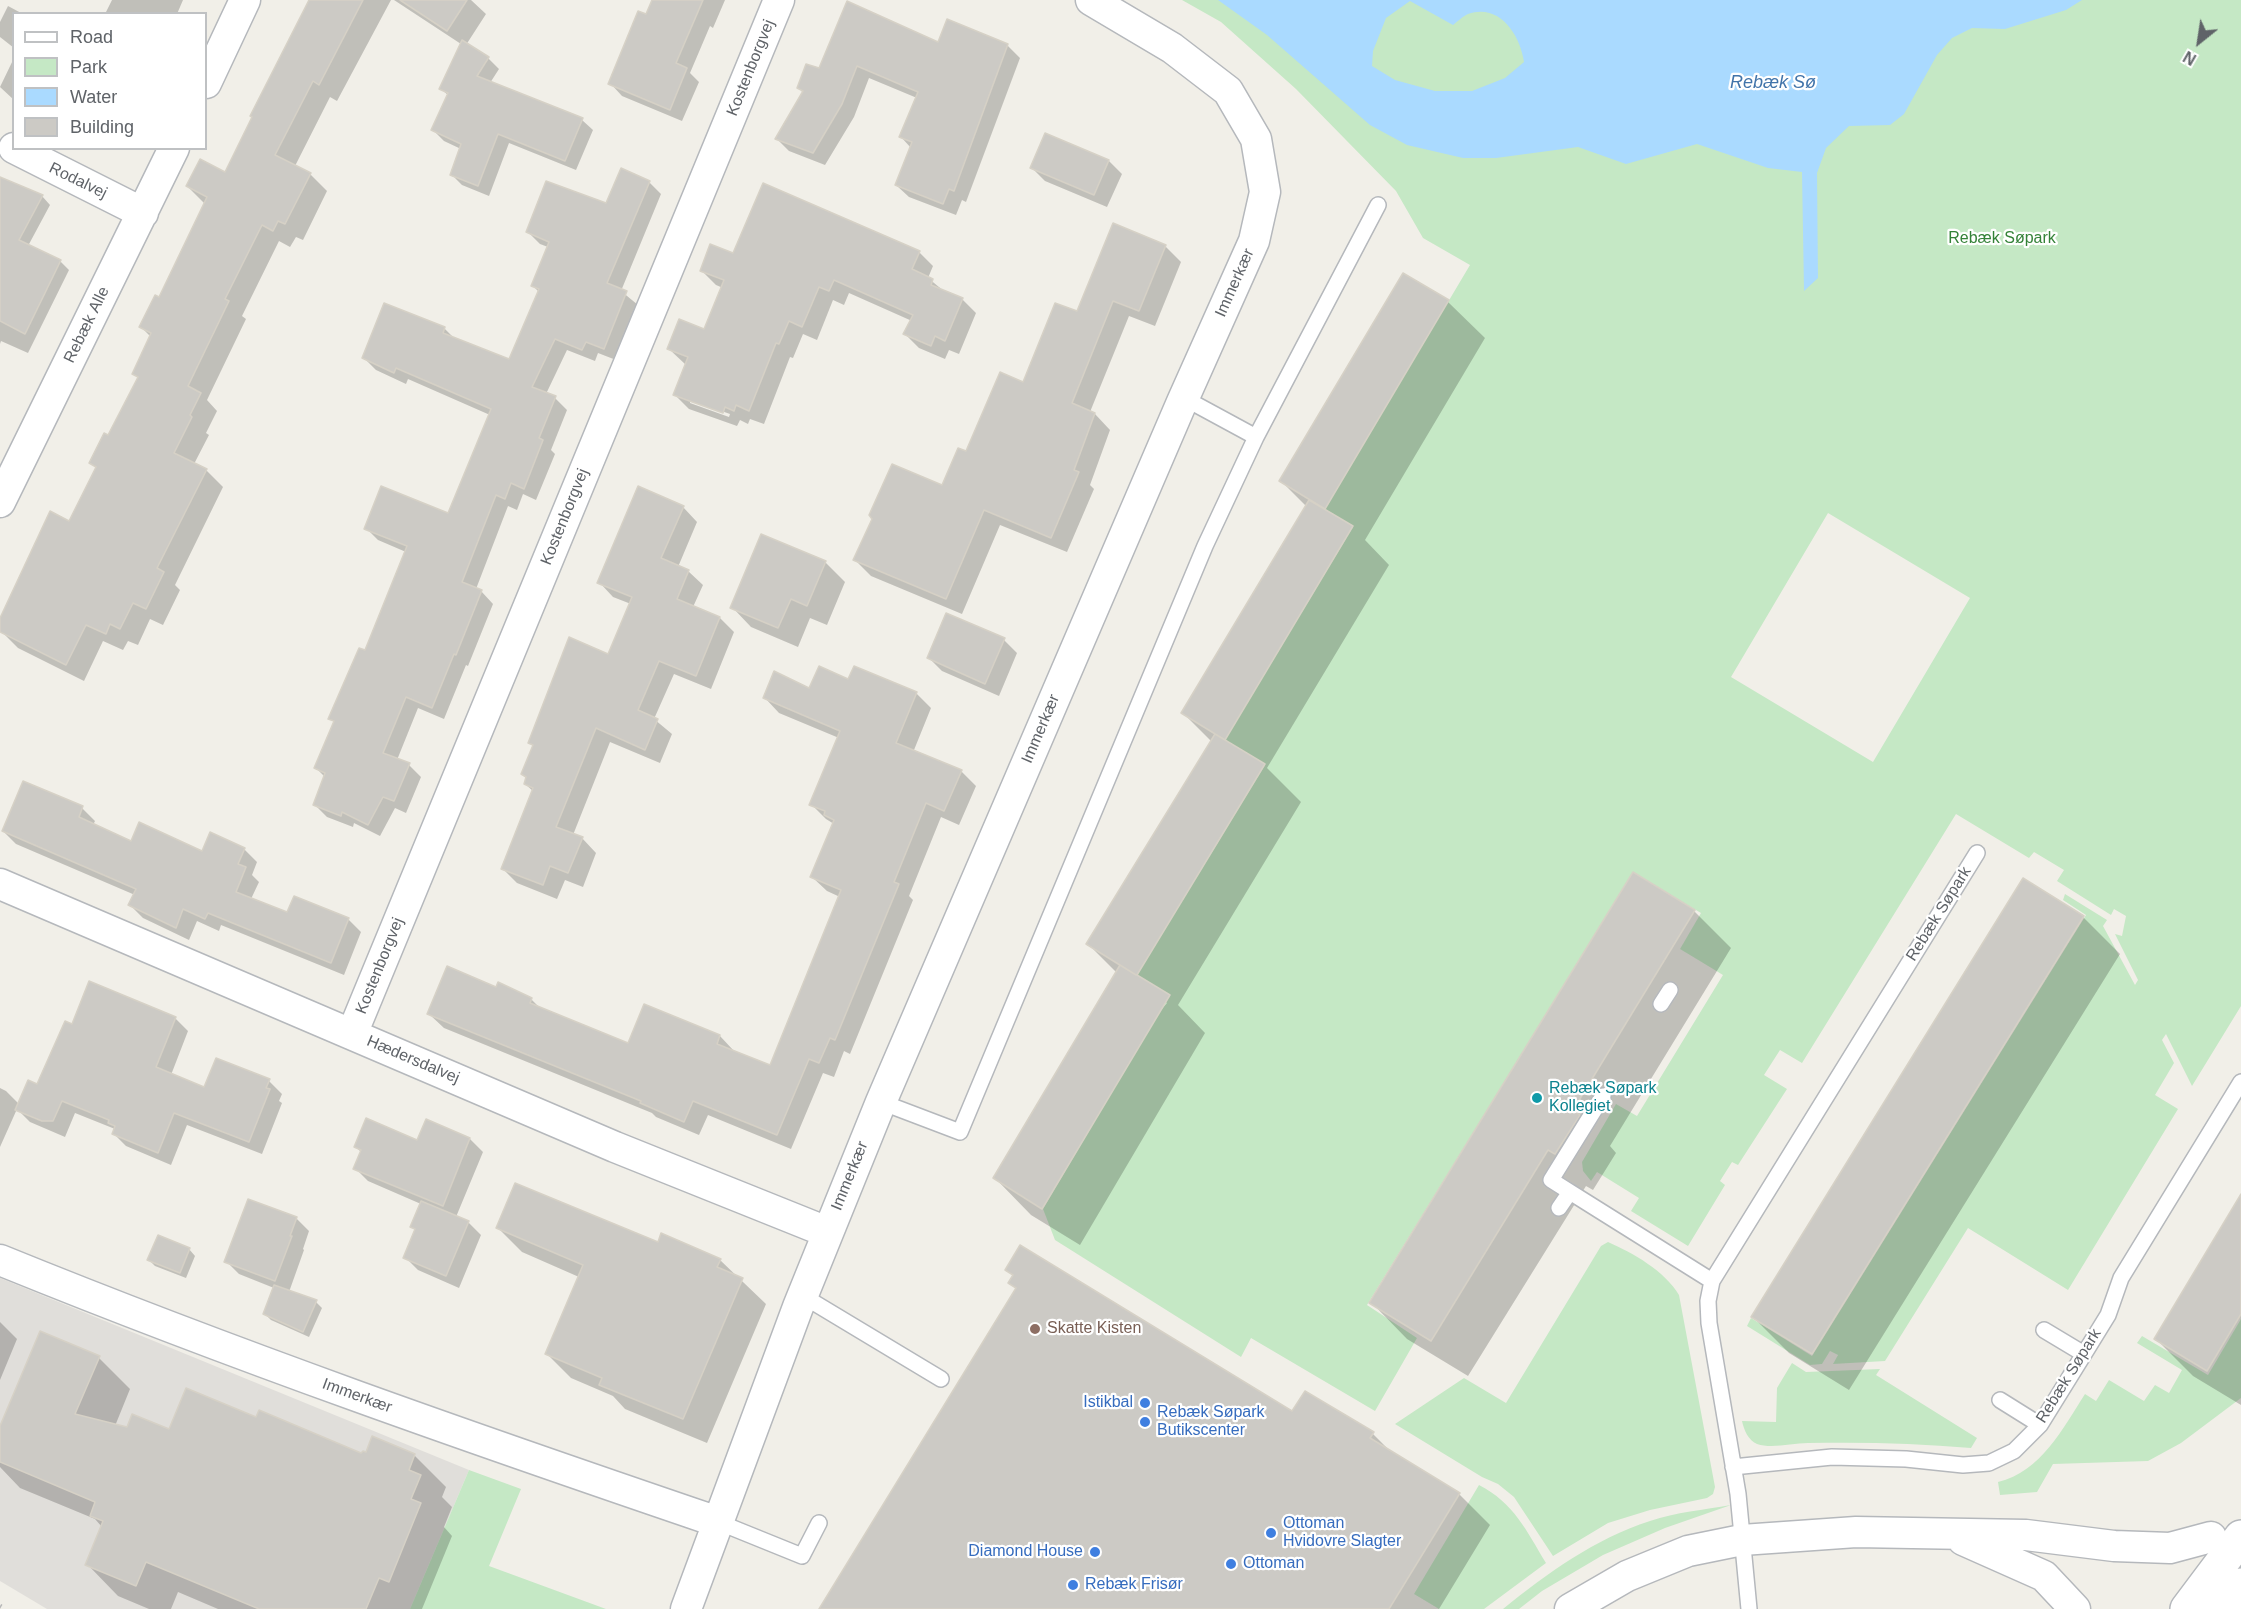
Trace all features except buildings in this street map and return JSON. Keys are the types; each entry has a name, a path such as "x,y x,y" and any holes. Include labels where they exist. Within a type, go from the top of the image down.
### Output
{"street":[{"path":"207,80 245,0"},
{"name":"Kostenborgvej","path":"352,1034 779,0"},
{"name":"Immerkær","path":"686,1609 827,1232 880,1102 1254,241 1264,192 1256,139 1228,91 1172,48 1091,0"},
{"name":"Rodalvej","path":"18,150 143,213"},
{"name":"Rebæk Alle","path":"0,502 173,150"},
{"name":"Hædersdalvej","path":"0,884 615,1147 827,1232"},
{"name":"Immerkær","path":"0,1260 82,1293 483,1443 718,1522"},
{"path":"2187,1609 2226,1537 2241,1522"},
{"path":"1570,1609 1627,1576 1688,1551 1742,1540 1856,1532 2026,1535 2114,1546 2170,1548 2226,1537"},
{"path":"1949,1534 2044,1576 2075,1609"},
{"path":"2223,1609 2241,1585"}],"lane":[{"path":"880,1102 960,1132 1205,546 1257,437 1378,205"},
{"path":"1184,398 1257,437"},
{"name":"Rebæk Søpark","path":"1749,1609 1733,1467 1709,1323 1708,1301 1712,1281 1977,853"},
{"path":"1661,1004 1670,990"},
{"name":"Rebæk Søpark","path":"1733,1467 1832,1457 1963,1465 1989,1463 2014,1451 2040,1425 2108,1315 2121,1278 2241,1082"},
{"path":"1603,1096 1551,1180 1712,1281"},
{"path":"1560,1208 1570,1192"},
{"path":"803,1296 941,1379"},
{"path":"2044,1330 2084,1354"},
{"path":"2000,1400 2040,1425"},
{"path":"718,1522 802,1556 819,1523"}],"shaded area":[{"path":"0,1278 469,1470 410,1609 47,1609 0,1581"}],"green space":[{"name":"Rebæk Søpark","path":"1182,0 2241,0 2241,1006 2192,1086 2166,1034 2162,1040 2174,1063 2155,1095 2178,1109 2068,1290 1968,1228 1885,1361 1833,1364 1838,1355 1830,1351 1822,1364 1810,1365 1747,1326 1751,1318 1812,1356 2086,915 2063,900 2065,894 2107,920 2103,926 2135,985 2138,980 2115,934 2122,936 2126,916 2114,909 2111,915 2057,881 2064,870 2034,852 2029,858 1956,814 1802,1063 1780,1050 1764,1075 1787,1089 1738,1165 1732,1162 1720,1181 1725,1185 1688,1246 1631,1211 1639,1198 1597,1172 1591,1181 1583,1171 1582,1162 1616,1104 1637,1116 1723,975 1680,949 1701,913 1633,873 1367,1305 1417,1338 1375,1411 1251,1338 1241,1357 1055,1240 1043,1209 1169,995 1137,975 1265,765 1225,740 1353,527 1325,509 1470,265 1423,238 1396,191 1296,89 1221,22","holes":["1828,513 1970,598 1873,762 1731,677"]},
{"path":"1608,1242 1638,1257 1657,1271 1666,1278 1679,1295 1715,1487 1713,1494 1707,1498 1650,1510 1608,1523 1553,1556 1514,1497 1498,1484 1482,1477 1395,1424 1464,1378 1506,1403 1601,1246"},
{"path":"2241,1319 2241,1398 2181,1443 2148,1461 2053,1464 2037,1492 2000,1495 1998,1482 2013,1477 2039,1459 2059,1434 2085,1394 2096,1401 2109,1380 2144,1401 2155,1385 2169,1393 2182,1370 2137,1343 2142,1336 2208,1375"},
{"path":"1792,1363 1806,1372 1880,1369 1876,1375 1977,1438 1971,1448 1869,1443 1808,1443 1769,1446 1757,1444 1747,1434 1742,1421 1776,1422 1777,1388"},
{"path":"469,1470 521,1489 489,1566 606,1609 410,1609"},
{"path":"1479,1485 1501,1500 1518,1518 1546,1563 1484,1609 1439,1609 1414,1594"},
{"path":"1731,1505 1665,1528 1603,1555 1542,1591 1519,1609 1503,1609 1572,1558 1629,1528 1680,1513"}],"water":[{"name":"Rebæk Sø","path":"1218,0 2082,0 2066,10 2005,29 1972,28 1952,38 1937,55 1904,114 1890,125 1849,126 1826,148 1817,173 1818,278 1804,291 1802,172 1768,168 1697,144 1626,164 1578,147 1496,158 1463,158 1407,145 1370,125 1267,35","holes":["1410,1 1453,25 1466,15 1479,12 1499,17 1513,32 1524,62 1505,78 1472,91 1435,91 1395,80 1372,66 1373,51 1386,18"]}],"railway":[{"path":"0,1606 5,1609"}],"place":[{"name":"Rebæk Søpark Kollegiet","path":"1537,1098"},
{"name":"Skatte Kisten","path":"1035,1329"},
{"name":"Istikbal","path":"1145,1403"},
{"name":"Rebæk Søpark Butikscenter","path":"1145,1422"},
{"name":"Ottoman Hvidovre Slagter","path":"1271,1533"},
{"name":"Diamond House","path":"1095,1552"},
{"name":"Ottoman","path":"1231,1564"},
{"name":"Rebæk Frisør","path":"1073,1585"}]}
